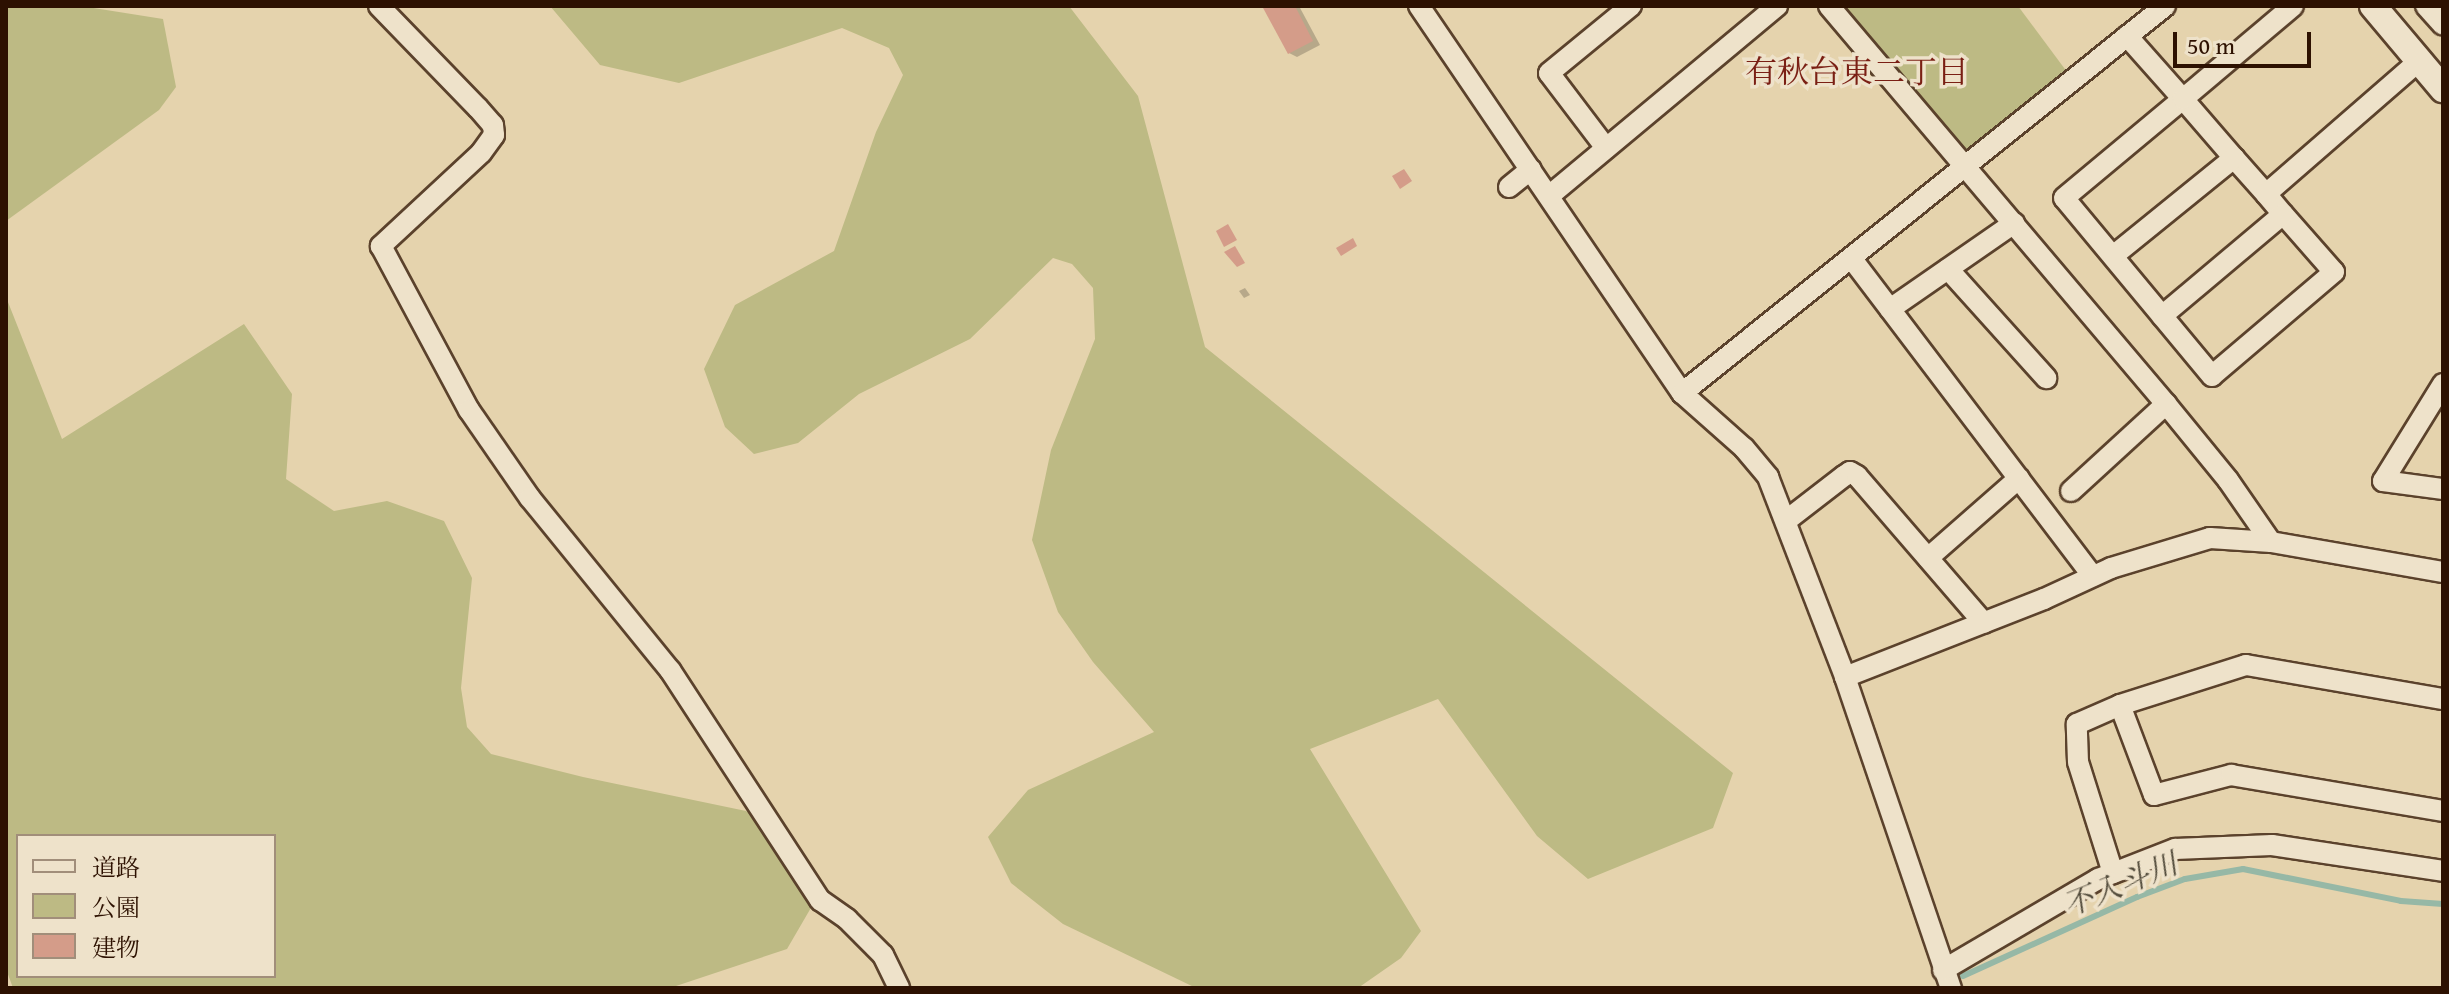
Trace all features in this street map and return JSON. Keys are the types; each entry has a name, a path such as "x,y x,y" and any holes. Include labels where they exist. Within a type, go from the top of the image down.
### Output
{"street":[{"path":"379,6 478,108 493,125 494,135 481,153 381,246 469,410 530,498 670,670 820,900 847,919 883,955 899,988"},
{"path":"1419,6 1682,393 1744,448 1768,477 1845,677 1947,979 2113,873 2175,849 2272,845 2443,871"},
{"path":"1606,148 1549,73 1631,6"},
{"path":"1549,196 1777,6"},
{"path":"1829,6 2166,404 2228,480 2271,542"},
{"path":"1682,393 2165,6"},
{"path":"2127,36 2183,99 2334,272 2212,376 2064,198 2183,99 2293,6"},
{"path":"2373,6 2443,89"},
{"path":"2426,6 2443,25"},
{"path":"2266,194 2419,61"},
{"path":"2113,256 2234,158"},
{"path":"1509,187 1531,169"},
{"path":"2162,316 2283,214"},
{"path":"1890,309 2014,223"},
{"path":"1852,259 2093,576"},
{"path":"1948,269 2046,378"},
{"path":"2443,384 2383,481 2443,489"},
{"path":"2071,491 2166,404"},
{"path":"1787,520 1850,472 1984,623"},
{"path":"1928,558 2019,478"},
{"path":"1845,677 1984,623 2093,576 2210,538 2271,542 2443,572"},
{"path":"2113,873 2078,762 2077,724 2120,705 2246,665 2443,699"},
{"path":"2120,705 2154,795 2231,775 2443,811"}],"green space":[{"path":"6,6 81,6 163,19 176,87 159,110 6,221"},
{"path":"550,6 1069,6 1138,96 1205,347 1733,773 1713,828 1588,879 1537,836 1438,699 1310,749 1421,931 1401,958 1358,988 1196,988 1063,924 1011,883 988,837 1028,790 1154,732 1093,662 1058,612 1032,540 1051,450 1095,339 1093,288 1072,264 1053,258 970,339 859,394 798,443 754,454 725,427 704,369 735,305 834,251 876,132 903,75 889,48 842,28 679,83 600,65"},
{"path":"1829,6 2018,6 2073,80 1965,168"},
{"path":"6,297 62,439 244,324 292,394 286,479 334,511 387,501 444,521 472,578 461,688 467,727 491,754 746,811 794,844 812,906 787,949 670,988 13,988 6,969"}],"building":[{"path":"1262,6 1295,6 1313,41 1288,54"},
{"path":"1404,169 1412,181 1400,189 1392,176"},
{"path":"1228,224 1237,240 1224,247 1216,231"},
{"path":"1353,238 1357,246 1341,256 1336,248"},
{"path":"1235,246 1245,263 1237,267 1224,252"}],"waterway":[{"name":"不入斗川","path":"1963,976 2137,897 2185,879 2243,869 2401,901 2443,904"}],"district":[{"name":"有秋台東二丁目","path":"1857,72"}]}
